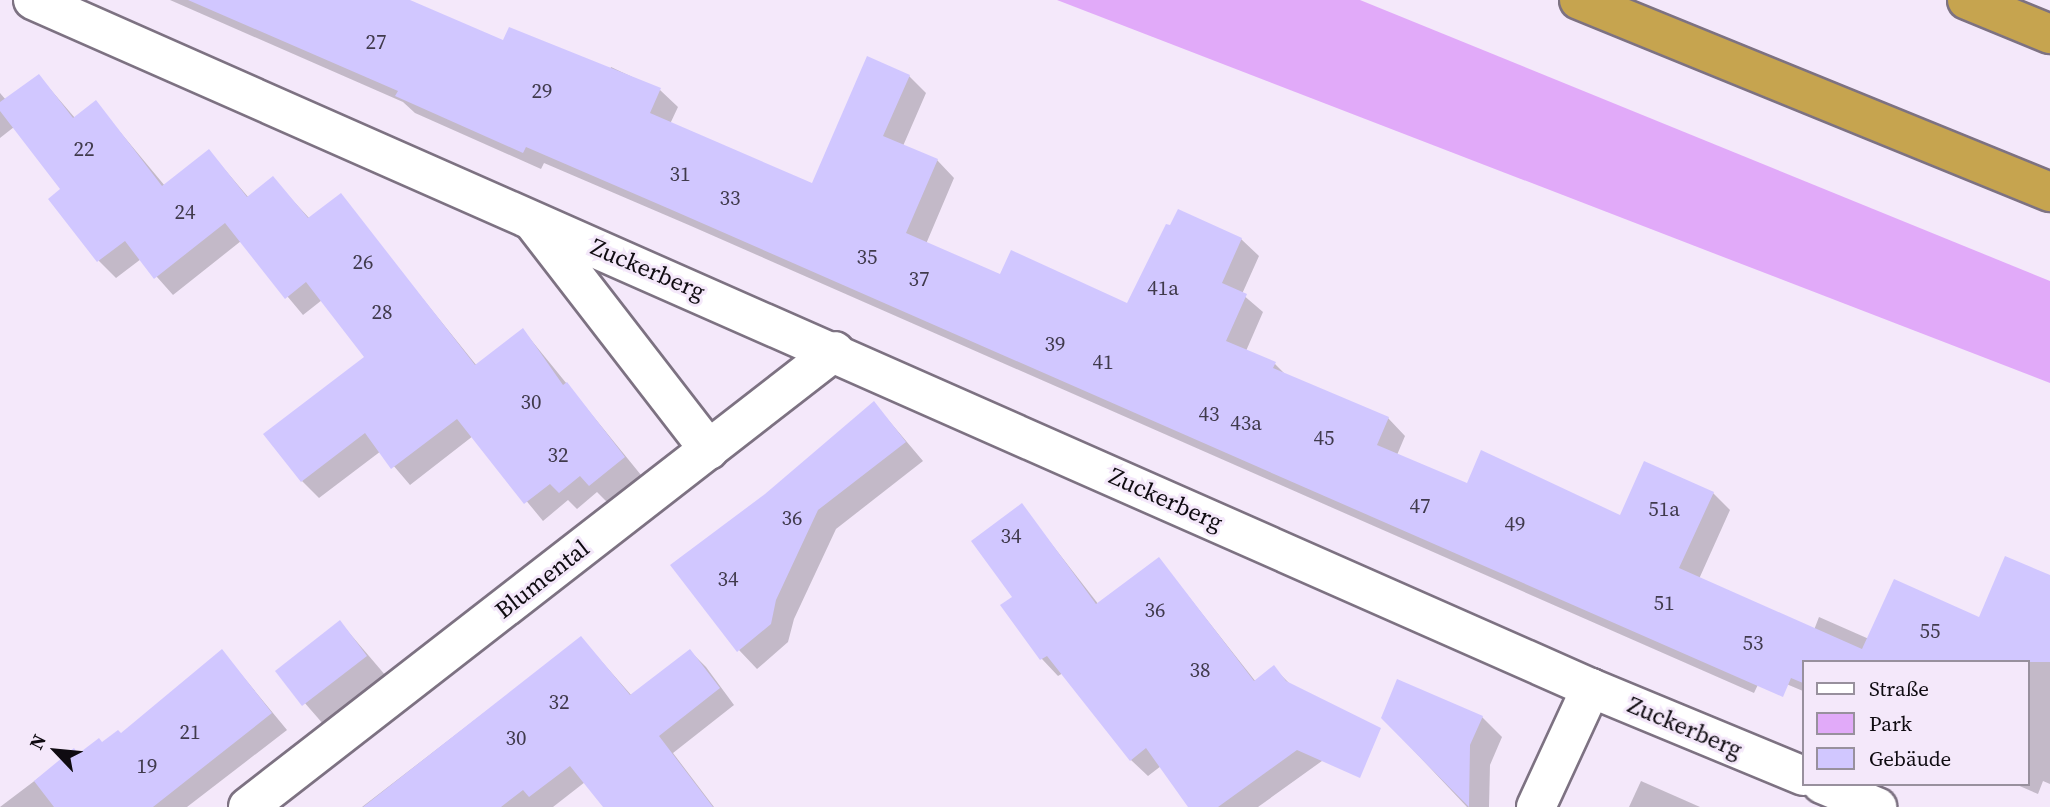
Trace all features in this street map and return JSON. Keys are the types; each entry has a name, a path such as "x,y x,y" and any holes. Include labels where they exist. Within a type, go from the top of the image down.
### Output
{"highway":[{"path":"1579,0 2050,192"},
{"path":"1968,0 2050,34"}],"street":[{"name":"Zuckerberg","path":"33,0 835,351 1591,688 1801,775"},
{"name":"Zuckerberg","path":"531,219 709,450"},
{"name":"Blumental","path":"248,807 835,351"},
{"path":"1536,807 1591,688"},
{"path":"1827,786 1877,807"}],"green space":[{"path":"1057,0 1360,0 2050,281 2050,383"}],"building":[{"path":"188,0 410,0 503,40 509,27 661,88 650,113 812,183 867,56 910,75 883,136 938,159 906,233 1000,274 1011,250 1127,303 1166,224 1170,225 1178,209 1242,238 1222,283 1247,294 1226,341 1276,362 1273,368 1389,417 1377,445 1467,483 1481,450 1620,515 1644,461 1714,492 1679,568 1862,649 1894,579 1979,617 2005,556 2050,575 2050,662 1801,660 1801,682 1791,678 1783,697 672,210 526,147 523,153 395,96 398,91"},
{"path":"39,74 73,118 96,100 162,186 209,149 247,197 273,176 308,218 341,193 475,365 523,328 563,385 567,382 625,457 589,486 580,476 559,493 550,484 524,504 457,419 391,469 365,433 301,482 263,434 364,357 306,282 285,299 225,223 154,279 125,241 97,262 48,199 60,189 0,111 0,102"},
{"path":"874,401 906,442 818,510 776,600 771,624 737,652 670,565 765,494"},
{"path":"1022,503 1096,604 1159,557 1254,681 1274,665 1286,681 1381,728 1360,778 1297,750 1218,807 1188,807 1146,748 1130,761 1047,656 1040,660 1000,605 1012,597 971,541"},
{"path":"340,620 367,656 302,706 275,671"},
{"path":"581,636 630,695 690,649 720,688 659,736 713,807 603,807 570,766 529,797 523,790 501,807 363,807"},
{"path":"222,649 272,713 153,807 54,807 34,781 74,748 78,754 99,738 102,742 118,730 121,733"},
{"path":"1397,679 1483,716 1470,745 1469,807 1381,718"}]}
